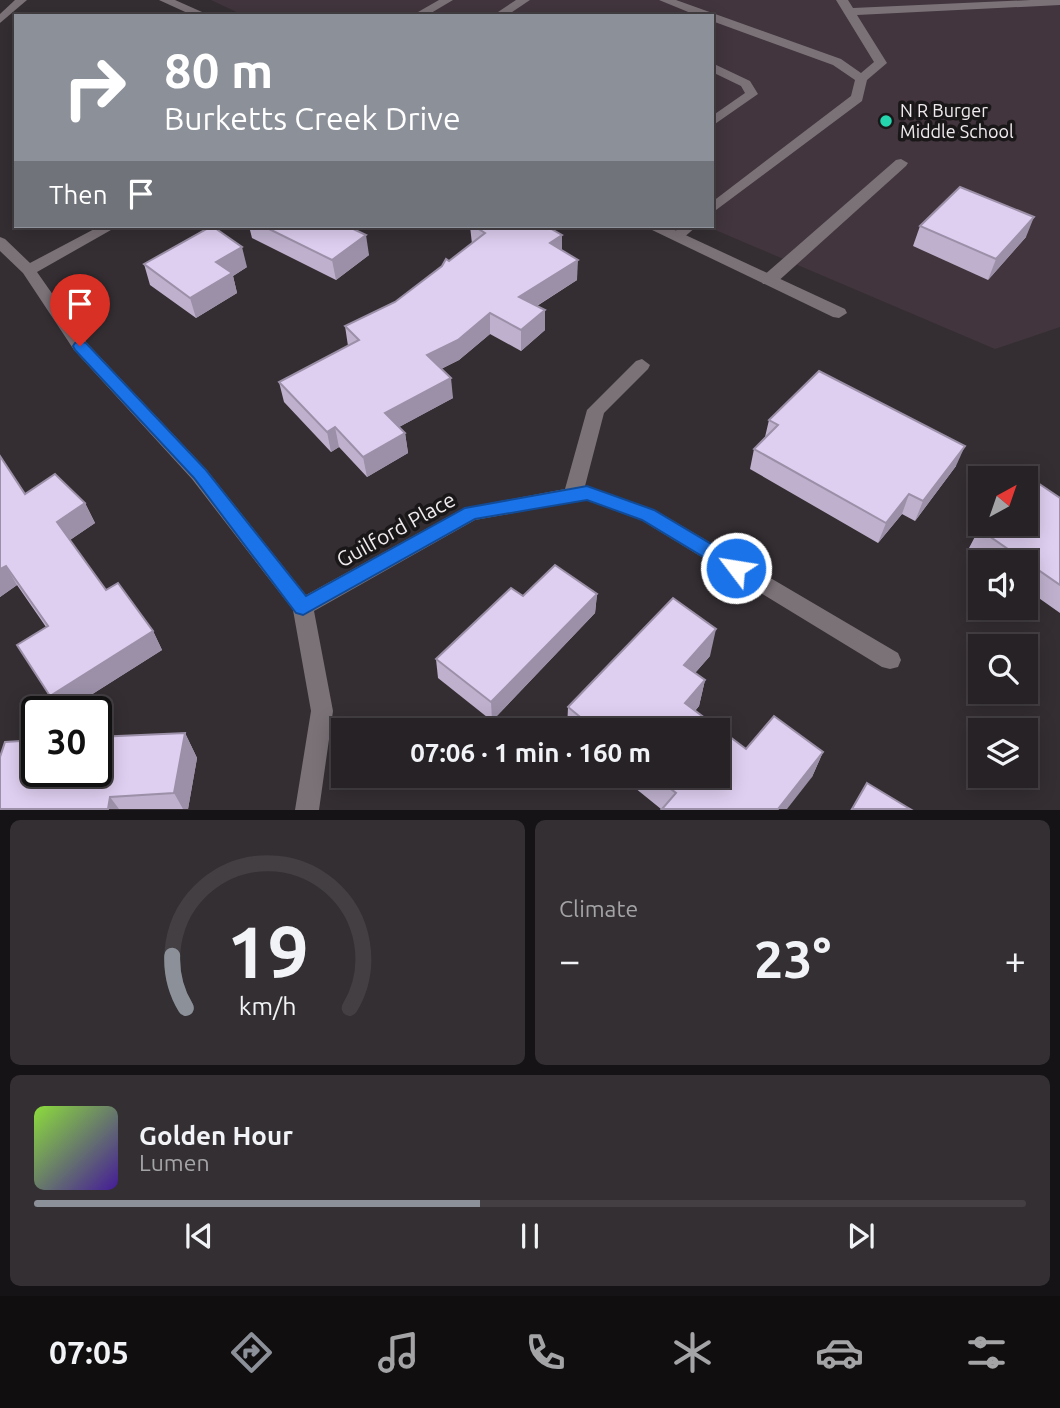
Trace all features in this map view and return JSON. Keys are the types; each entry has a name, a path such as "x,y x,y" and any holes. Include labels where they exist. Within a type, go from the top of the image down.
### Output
{"street":[{"path":"0,20 21,0"},
{"path":"165,0 200,14"},
{"path":"421,14 447,0"},
{"path":"501,14 524,0"},
{"path":"665,0 705,14"},
{"path":"686,8 697,0"},
{"path":"714,207 858,98 861,79 881,63 842,0"},
{"path":"850,12 1060,2"},
{"path":"714,17 837,62 861,79"},
{"path":"714,68 746,84 752,94 714,121"},
{"path":"769,280 901,163"},
{"path":"28,270 107,228"},
{"path":"660,228 839,313"},
{"path":"677,236 687,228"},
{"path":"0,242 28,270 80,346 200,474 303,607 322,711 307,810"},
{"path":"573,496 596,410 642,365"},
{"name":"Guilford Place","path":"303,607 471,513 587,493 648,515 890,660"}],"shaded area":[{"name":"N R Burger Middle School","path":"211,0 1060,0 1060,327 995,349 711,228 714,228 714,14 241,14"}],"building":[{"path":"960,187 1034,217 996,259 920,226"},
{"path":"208,228 215,228 242,247 216,262 232,273 190,298 144,264"},
{"path":"267,228 351,228 366,235 332,260"},
{"path":"477,228 550,228 562,235 550,243 578,260 519,297 545,310 521,330 490,313 458,340 427,355 451,378 385,413 405,433 363,457 335,427 327,432 279,382 359,340 345,326 395,302 442,266 446,259 449,261 485,233"},
{"path":"819,371 965,446 923,501 909,494 886,523 754,449 778,425 769,420"},
{"path":"0,456 25,494 55,474 85,503 57,522 106,590 118,583 153,631 50,696 17,645 48,626 6,566 0,569"},
{"path":"1038,483 1060,498 1060,585 1038,570 1038,550 1009,550 989,536 1038,536"},
{"path":"555,565 597,594 491,702 436,659 511,588 523,596"},
{"path":"673,598 716,629 684,665 705,680 685,703 705,718 581,718 568,707"},
{"path":"774,716 823,752 778,809 662,809 676,793 670,788 730,788 730,737 746,749"},
{"path":"185,733 174,793 110,797 108,809 0,809 0,757 5,742 21,741 21,787 112,787 112,736"},
{"path":"867,783 910,809 852,809"}],"place":[{"name":"N R Burger Middle School","path":"886,121"}],"route":[{"path":"80,346 200,474 303,607 471,513 587,493 648,515 736,568"}]}
